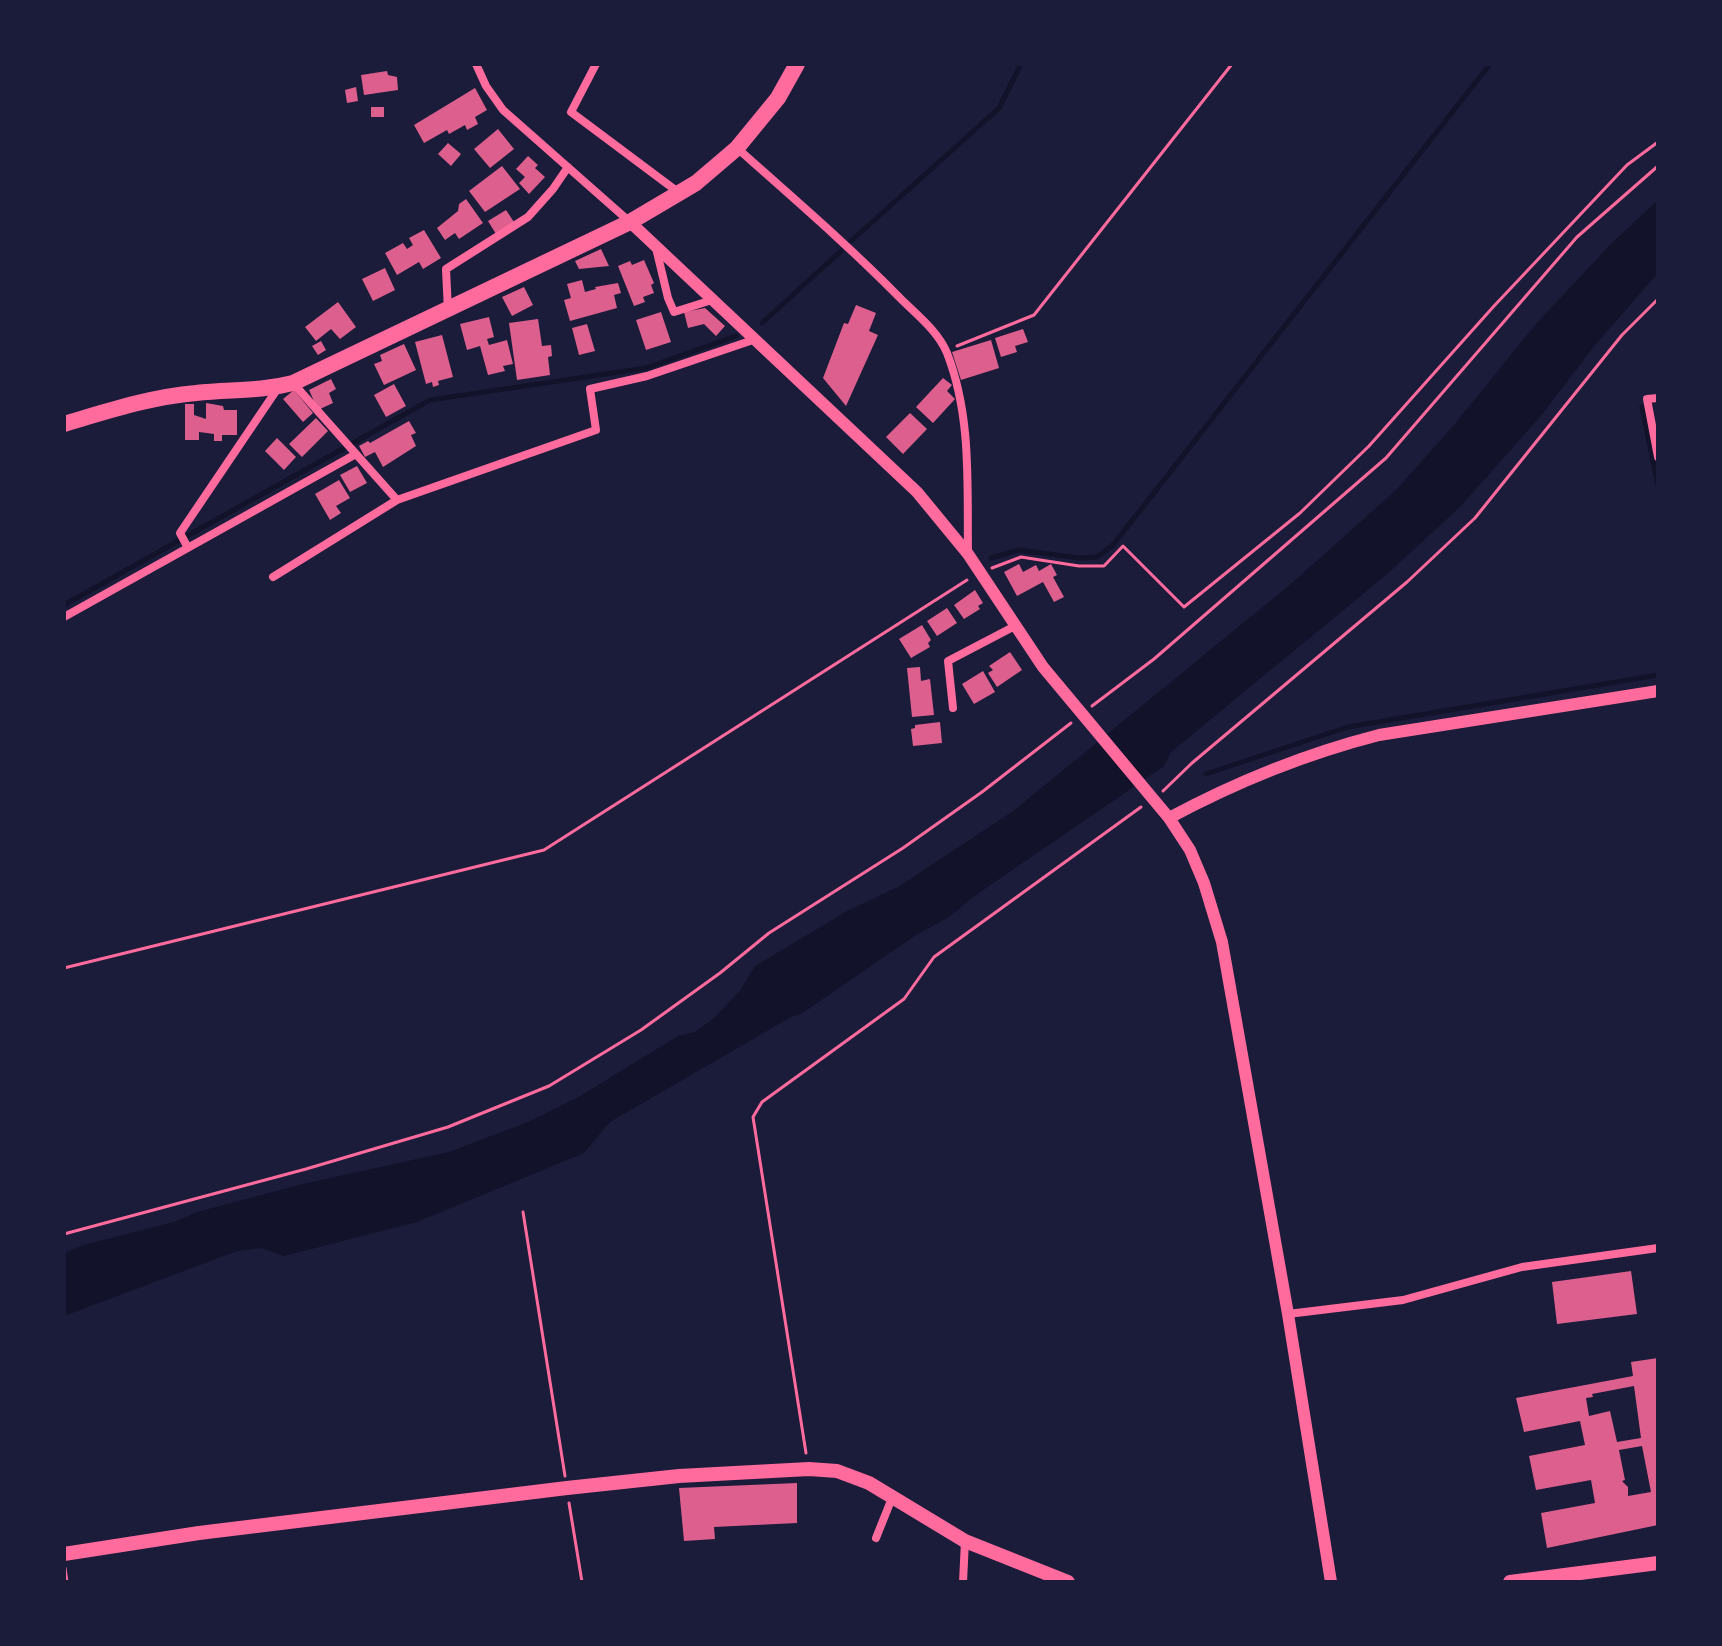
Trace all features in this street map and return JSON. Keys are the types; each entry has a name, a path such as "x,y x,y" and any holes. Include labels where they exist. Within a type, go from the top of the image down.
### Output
{"main road":[{"path":"64,424 138,401 197,392 265,390 286,385 448,311 630,222 696,183 737,148 778,98 797,64"},
{"path":"64,1554 199,1533 567,1488 679,1476 809,1469 837,1471 869,1483 965,1541 1068,1582"},
{"path":"1510,1582 1658,1563"}],"street":[{"path":"476,64 503,110 630,222 917,492 968,554 1043,667 1169,818 1195,861 1222,942 1288,1314 1331,1582"},
{"path":"483,78 487,64"},
{"path":"596,64 571,112 679,193"},
{"path":"737,148 861,258 935,333 946,350 965,420 968,554"},
{"path":"448,311 446,269 528,217 568,167"},
{"path":"656,247 674,312 712,300"},
{"path":"273,577 397,500 596,430 590,389 647,376 753,340"},
{"path":"184,540 286,385 350,447 397,500"},
{"path":"1658,398 1647,399 1658,457"},
{"path":"64,617 184,540 350,447"},
{"path":"953,708 948,661 1015,626"},
{"path":"1169,818 1214,794 1291,762 1379,735 1658,691"},
{"path":"1288,1314 1403,1300 1522,1267 1658,1248"},
{"path":"876,1538 892,1498"},
{"path":"963,1582 965,1541"}],"path":[{"path":"946,350 1034,315 1232,64"},
{"path":"64,968 544,850 980,572 1021,557 1094,568 1104,566 1123,546 1184,607 1300,513 1369,446 1494,306 1617,176 1658,142"},
{"path":"64,1234 448,1127 549,1086 641,1030 769,933 903,848 982,792 1154,659 1386,458 1577,237 1658,166"},
{"path":"809,1469 753,1117 762,1102 904,999 934,957 1171,785 1204,752 1407,582 1475,518 1622,335 1658,299"},
{"path":"523,1212 582,1582"},
{"path":"64,1564 67,1582"}],"shaded area":[{"path":"1658,200 1658,273 1595,345 1540,417 1459,508 1386,575 1171,752 1164,766 973,897 949,917 916,935 801,1014 610,1122 584,1153 417,1222 284,1256 262,1248 237,1251 64,1316 64,1253 177,1221 197,1212 303,1184 449,1152 528,1122 577,1098 678,1036 695,1032 713,1019 739,992 755,966 847,911 898,887 1012,812 1292,583 1397,489 1454,425 1535,325 1611,244"}],"building":[{"path":"387,71 388,75 397,77 398,90 364,95 361,75"},
{"path":"356,87 358,101 347,103 345,90"},
{"path":"475,88 487,110 475,117 478,124 467,130 465,125 449,134 447,130 424,143 414,125"},
{"path":"371,107 384,107 384,117 371,117"},
{"path":"498,129 514,149 490,168 474,149"},
{"path":"448,143 461,154 451,166 438,154"},
{"path":"528,156 545,177 529,194 519,183 525,177 516,169"},
{"path":"502,166 520,189 485,212 469,191"},
{"path":"466,199 483,223 459,239 455,233 445,240 437,228 458,211 459,204"},
{"path":"506,210 514,222 496,234 488,221"},
{"path":"424,230 441,258 423,269 419,262 397,275 385,253 403,243 407,249 413,245 409,238"},
{"path":"601,249 609,266 579,269 575,261"},
{"path":"644,260 654,283 651,285 654,293 643,297 645,302 634,306 618,266"},
{"path":"385,268 395,290 373,301 362,279"},
{"path":"582,280 585,292 618,283 621,293 614,295 617,308 570,321 564,300 571,298 567,284"},
{"path":"524,287 533,305 512,316 502,297"},
{"path":"338,302 356,327 340,339 331,329 316,341 305,327"},
{"path":"856,305 876,313 869,331 878,335 846,406 823,378 844,323 848,324"},
{"path":"705,308 725,326 716,336 704,324 688,328 684,312"},
{"path":"661,312 671,342 646,350 636,320"},
{"path":"489,317 494,337 487,339 489,345 507,340 513,364 503,366 505,371 488,375 480,346 467,350 460,324"},
{"path":"538,319 542,346 551,345 552,356 548,357 550,375 517,380 509,323"},
{"path":"587,324 595,351 579,355 572,328"},
{"path":"1023,329 1028,342 1015,346 1017,352 1001,357 995,338"},
{"path":"442,335 453,377 438,381 439,385 433,387 432,382 426,384 415,342"},
{"path":"991,340 999,368 961,380 952,352"},
{"path":"321,341 326,350 318,355 312,346"},
{"path":"404,344 416,370 384,385 374,364 382,361 380,355"},
{"path":"943,378 952,385 947,391 955,399 933,423 916,407"},
{"path":"331,379 336,389 329,393 333,403 318,410 309,390"},
{"path":"394,384 406,406 386,417 374,395"},
{"path":"294,390 313,413 303,422 283,399"},
{"path":"206,403 223,406 224,410 237,410 237,435 222,435 222,441 214,441 214,434 199,432 199,440 185,440 185,404 194,404 194,415 206,419"},
{"path":"910,413 927,429 903,454 886,437"},
{"path":"316,418 328,431 302,457 289,444"},
{"path":"409,421 416,433 411,435 416,446 383,467 375,452 365,457 359,446"},
{"path":"277,438 296,457 284,470 265,451"},
{"path":"357,466 367,483 350,492 340,475"},
{"path":"339,480 350,498 336,506 341,513 330,520 315,494"},
{"path":"1019,564 1023,572 1036,565 1039,571 1051,564 1057,575 1053,577 1064,597 1054,602 1043,582 1017,596 1004,572"},
{"path":"975,590 983,603 978,606 980,609 964,619 954,605"},
{"path":"947,608 957,623 937,636 927,621"},
{"path":"922,625 931,640 928,643 930,647 911,658 899,639"},
{"path":"1010,652 1022,670 997,687 988,673 993,670 989,666"},
{"path":"920,667 921,681 930,679 934,715 912,717 907,668"},
{"path":"983,671 995,692 974,704 962,684"},
{"path":"940,722 942,743 913,746 911,729 915,725"},
{"path":"1631,1271 1637,1314 1557,1324 1552,1282"},
{"path":"1658,1358 1658,1525 1547,1548 1541,1513 1595,1503 1591,1480 1536,1490 1529,1456 1585,1445 1580,1421 1524,1432 1516,1398 1633,1376 1631,1362","holes":["1634,1386 1641,1438 1617,1442 1610,1411 1589,1416 1586,1398 1593,1397 1592,1394","1642,1446 1651,1492 1628,1496 1628,1487 1622,1481 1625,1480 1619,1450"]},
{"path":"797,1483 797,1523 714,1527 715,1539 684,1541 679,1488"}],"waterway":[{"path":"851,241 999,108 1021,64"},
{"path":"991,558 1019,550 1079,558 1097,557 1113,545 1490,64"},
{"path":"762,323 841,251"},
{"path":"64,605 430,400 646,368 736,336"},
{"path":"1642,407 1658,486"},
{"path":"1206,774 1348,727 1658,675"}]}
